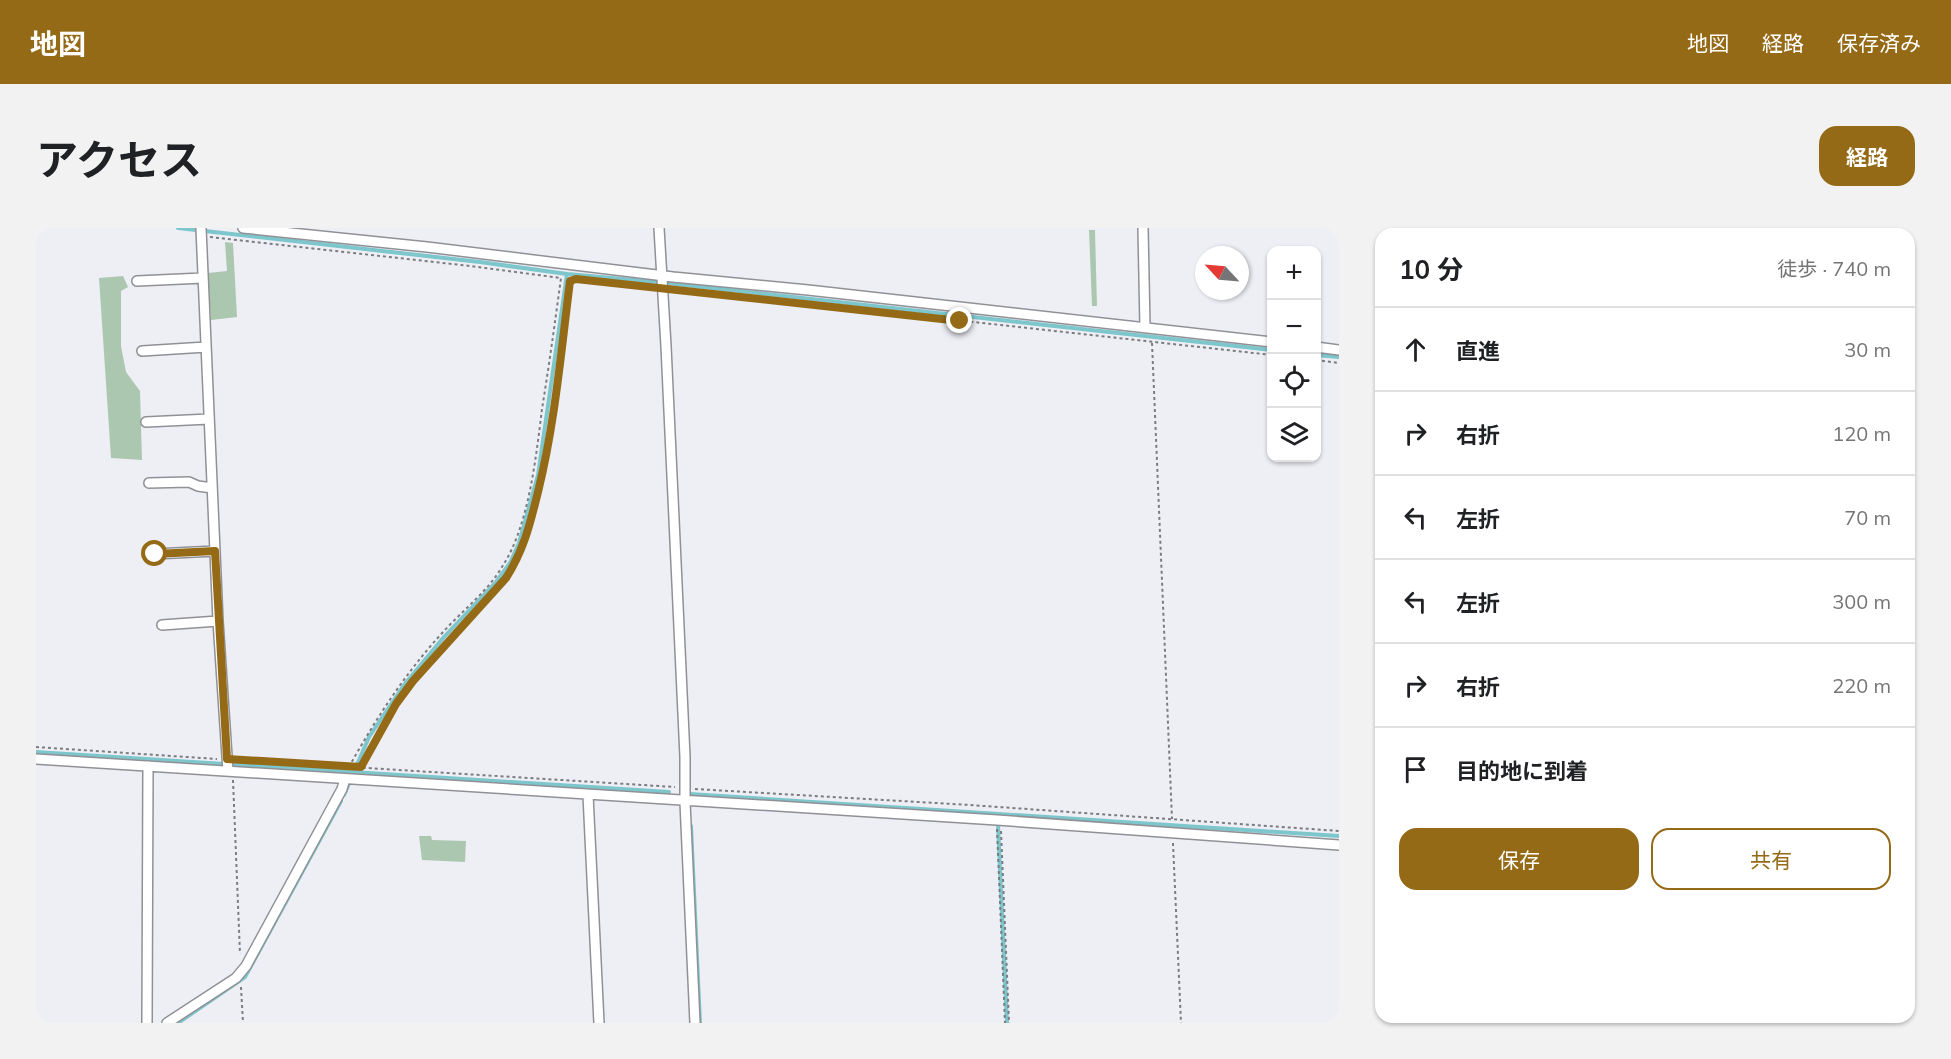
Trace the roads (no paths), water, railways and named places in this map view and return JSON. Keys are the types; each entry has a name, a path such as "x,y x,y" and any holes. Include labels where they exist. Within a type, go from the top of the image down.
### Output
{"street":[{"path":"243,228 662,282 1146,327 1267,341"},
{"path":"659,228 685,745 685,802 695,1023"},
{"path":"1143,228 1146,327"},
{"path":"201,232 218,621 229,766"},
{"path":"137,281 203,278"},
{"path":"142,351 206,346"},
{"path":"1321,348 1339,350"},
{"path":"146,422 209,419"},
{"path":"149,483 189,482 212,488"},
{"path":"155,554 215,551"},
{"path":"162,625 218,621"},
{"path":"36,759 148,766 229,766 349,773 685,802 1339,844"},
{"path":"147,1023 148,766"},
{"path":"167,1023 241,973 349,773"},
{"path":"588,795 600,1023"}],"waterway":[{"path":"178,228 567,274 1267,349"},
{"path":"344,795 369,737 404,685 444,637 496,582 510,563 519,543 538,475 567,274"},
{"path":"1321,355 1339,357"},
{"path":"36,752 669,792"},
{"path":"690,797 690,794 1339,836"},
{"path":"178,1023 245,977 341,801"},
{"path":"998,825 1007,1023"},
{"path":"691,826 700,1023"}]}
